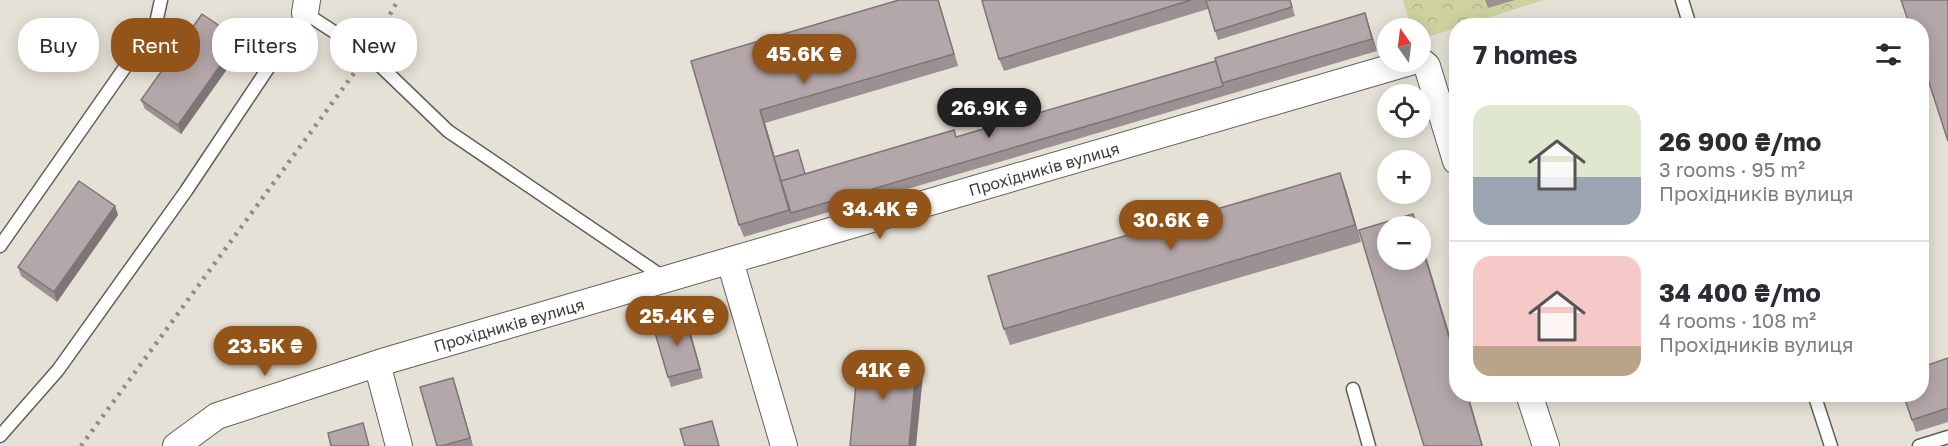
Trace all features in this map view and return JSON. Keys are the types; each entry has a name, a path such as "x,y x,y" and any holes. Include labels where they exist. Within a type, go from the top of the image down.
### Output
{"street":[{"name":"Прохідників вулиця","path":"176,446 217,416 382,363 1377,72"},
{"path":"1429,72 1449,138"},
{"path":"730,261 784,446"},
{"path":"382,363 379,371 399,446"},
{"path":"1532,402 1546,446"}],"lane":[{"path":"0,246 156,23 160,0"},
{"path":"1682,0 1688,18"},
{"path":"0,436 58,370 186,191 306,6 368,54 448,131 667,279"},
{"path":"1353,389 1369,446"},
{"path":"1817,402 1831,446"},
{"path":"1919,446 1948,437"}],"green space":[{"path":"1403,0 1544,0 1486,18 1449,18 1449,30 1431,36 1431,18 1408,18"}],"building":[{"path":"899,0 938,0 954,54 760,110 789,210 739,225 691,61"},
{"path":"1191,0 999,59 982,1"},
{"path":"1206,0 1290,0 1292,7 1215,31"},
{"path":"1901,0 1948,0 1948,141 1929,83 1929,18 1907,18"},
{"path":"1365,13 1372,39 1222,83 1215,58"},
{"path":"202,14 212,21 212,72 216,72 178,125 141,100 161,72 200,72 199,18"},
{"path":"1216,61 1223,86 791,213 781,181 954,130 956,137"},
{"path":"798,150 805,174 781,181 774,157"},
{"path":"1340,173 1355,225 1004,329 988,276"},
{"path":"79,181 115,206 54,292 18,267"},
{"path":"1377,225 1377,270 1429,270 1449,337 1449,402 1469,402 1482,446 1424,446 1359,230"},
{"path":"685,317 700,369 668,377 653,326"},
{"path":"859,354 917,359 909,446 850,446"},
{"path":"1948,358 1948,408 1912,420 1906,402 1929,402 1929,365"},
{"path":"453,378 470,438 437,446 420,387"},
{"path":"712,421 719,446 685,446 680,429"},
{"path":"363,423 369,446 331,446 328,433"}],"railway":[{"path":"81,446 368,54 398,0"}]}
